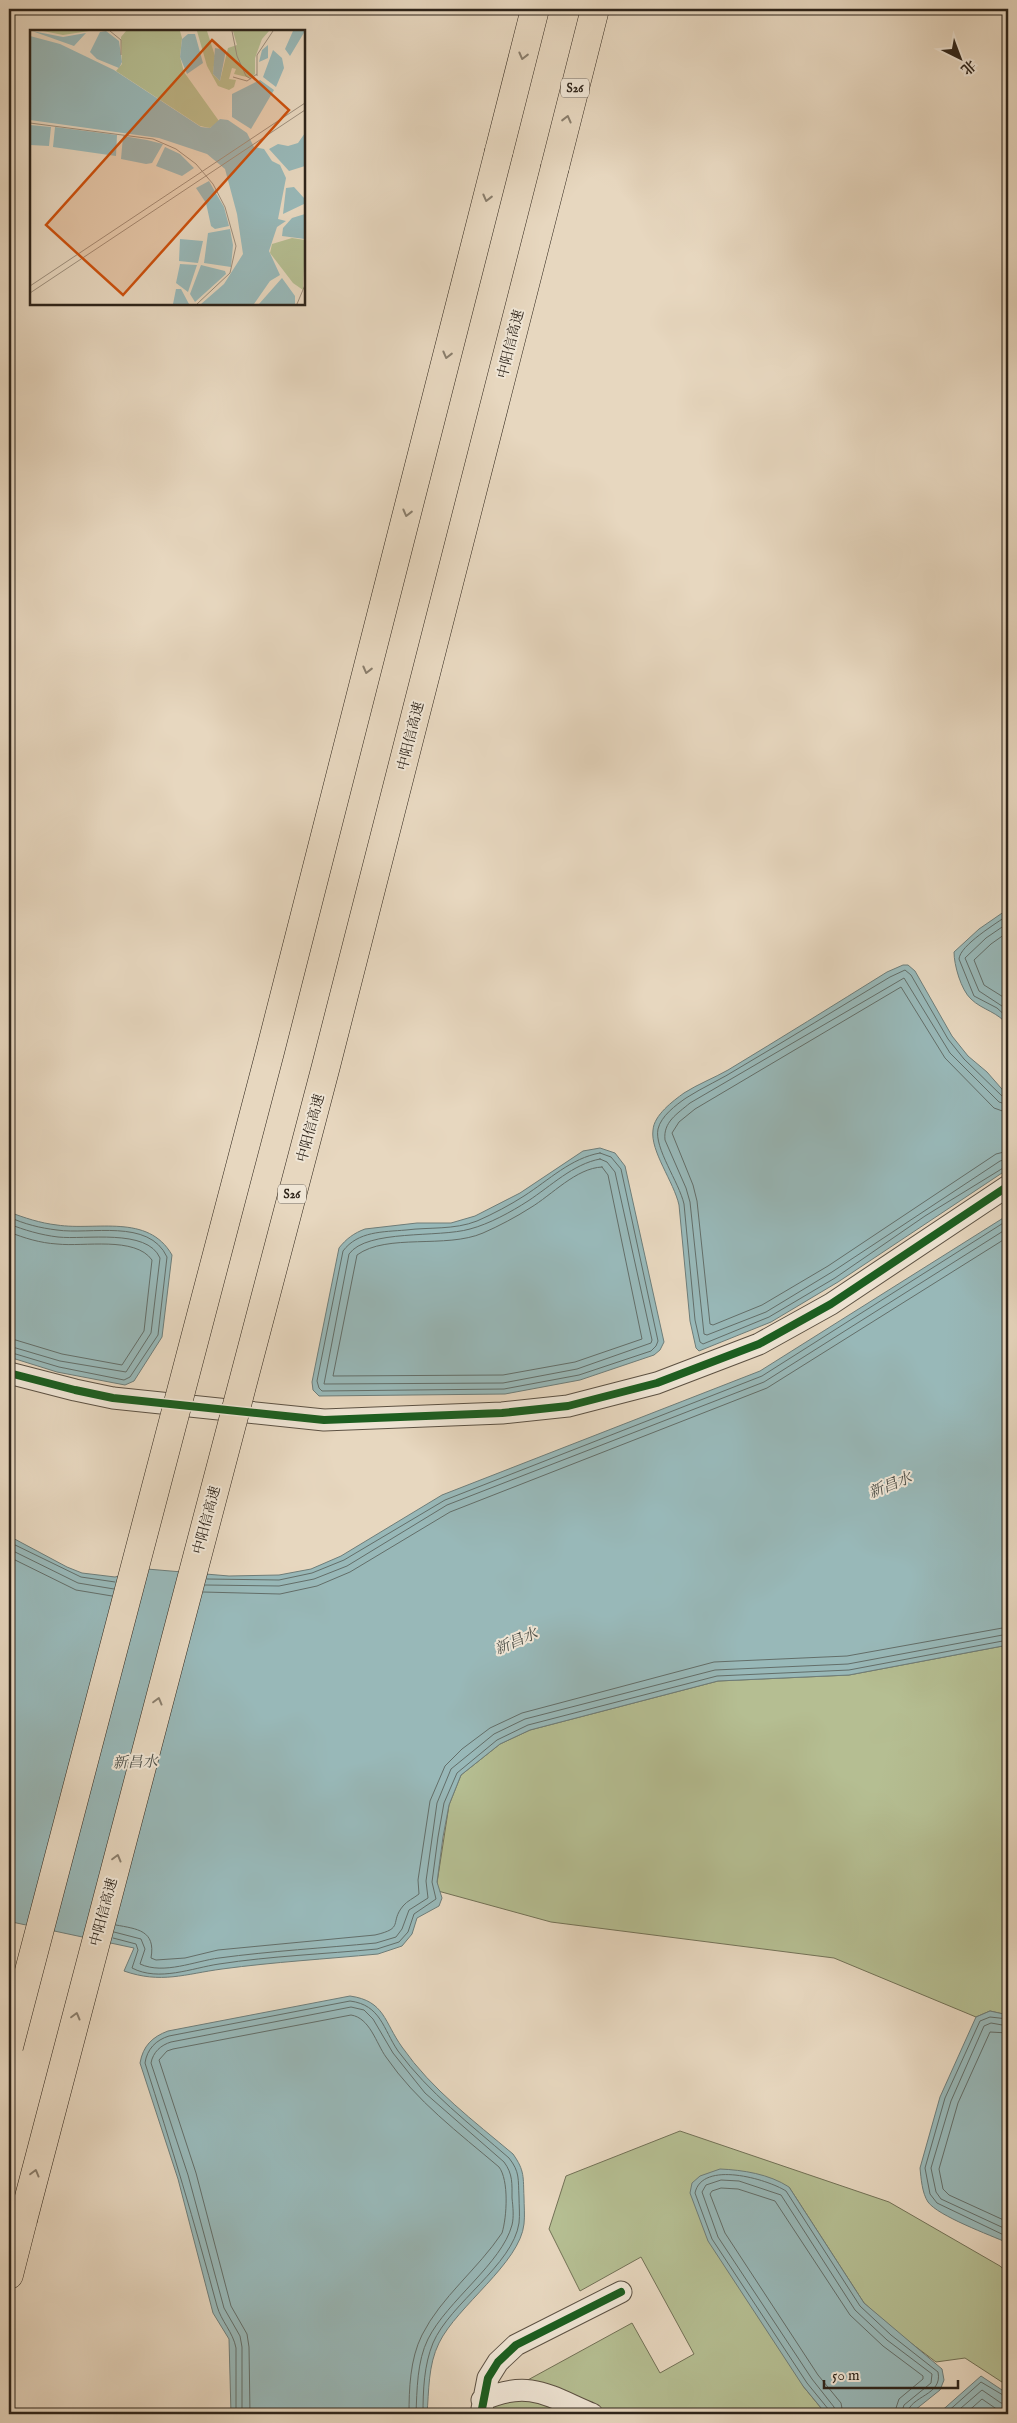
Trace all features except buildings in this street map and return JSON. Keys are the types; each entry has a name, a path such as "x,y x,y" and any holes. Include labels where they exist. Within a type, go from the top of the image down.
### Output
{"highway":[{"path":"9,2047 270,1052 535,9"},
{"name":"中阳信高速","path":"9,2275 329,1056 595,9"}],"street":[{"path":"9,1373 113,1398 324,1420 502,1413 568,1406 657,1383 759,1344 831,1304 1008,1186"},
{"path":"482,2407 488,2378 498,2362 516,2345 621,2292"},
{"path":"482,2407 511,2390 533,2390 592,2414"}],"green space":[{"path":"1008,1645 1008,2015 990,2011 976,2017 834,1958 551,1922 438,1891 437,1883 449,1805 461,1775 500,1744 530,1730 718,1681 849,1675"},
{"path":"680,2131 889,2202 1000,2266 1008,2273 1008,2386 965,2358 936,2362 895,2331 864,2303 789,2187 803,2386 826,2414 489,2414 489,2407 515,2387 632,2323 660,2373 694,2354 641,2257 580,2291 549,2229 566,2176"}],"water":[{"path":"1008,909 1008,1026 1000,1017 975,1003 967,995 955,964 954,952 979,929"},
{"path":"903,965 908,965 915,971 952,1036 968,1056 987,1072 1008,1096 1008,1169 838,1282 771,1322 699,1351 696,1348 690,1321 679,1205 655,1147 653,1138 654,1124 660,1114 684,1093 728,1070 887,972"},
{"path":"600,1148 615,1153 625,1166 664,1342 660,1350 654,1355 580,1380 505,1394 319,1396 313,1390 312,1382 339,1248 347,1239 365,1229 417,1223 451,1223 475,1216 520,1193 583,1151"},
{"path":"9,1212 57,1225 120,1226 135,1229 149,1233 162,1242 172,1255 162,1337 134,1381 125,1385 57,1372 9,1357"},
{"name":"新昌水","path":"1008,1215 1008,1645 849,1675 718,1681 530,1730 500,1744 461,1775 449,1805 437,1882 442,1898 439,1906 417,1918 412,1934 402,1946 378,1954 280,1962 173,1977 150,1977 124,1971 134,1948 12,1922 9,1931 9,1536 82,1573 115,1577 147,1569 229,1576 279,1575 311,1569 341,1556 442,1495 760,1371"},
{"path":"350,1996 362,1999 377,2008 414,2063 440,2091 513,2154 520,2165 523,2179 524,2224 520,2239 512,2254 459,2314 439,2343 431,2369 427,2414 231,2414 229,2339 213,2313 178,2179 140,2063 141,2057 149,2043 157,2036 168,2031"},
{"path":"990,2011 1008,2015 1008,2243 953,2219 928,2202 924,2194 920,2168 940,2097 976,2017"},
{"path":"720,2169 756,2174 773,2179 789,2187 864,2303 942,2369 944,2380 940,2390 910,2414 826,2414 803,2386 708,2241 690,2193 692,2183 700,2176"},
{"path":"981,2376 1008,2394 1008,2414 938,2414"}],"cycle path":[{"path":"9,1373 113,1398 324,1420 502,1413 568,1406 657,1383 759,1344 831,1304 1008,1186"},
{"path":"481,2414 488,2378 498,2362 516,2345 621,2292"}]}
